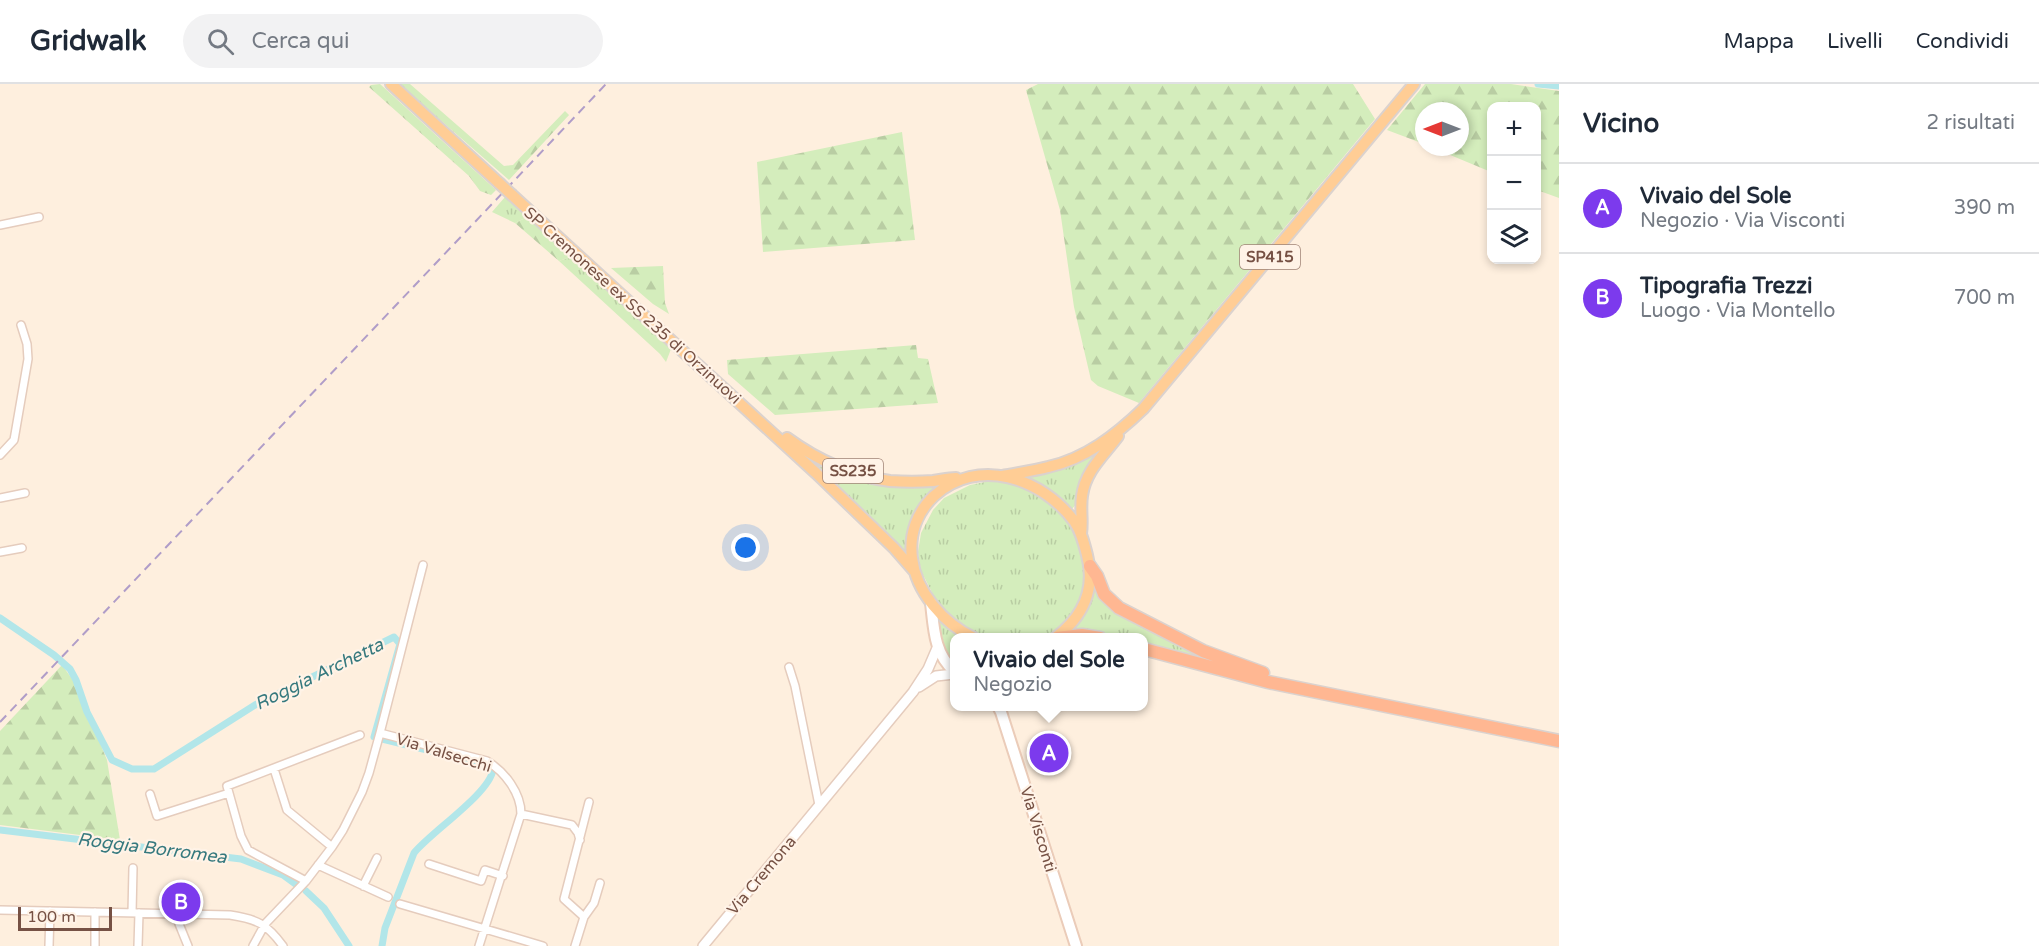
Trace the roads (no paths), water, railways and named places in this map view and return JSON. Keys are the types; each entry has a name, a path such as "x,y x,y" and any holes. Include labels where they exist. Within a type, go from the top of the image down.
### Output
{"highway":[{"name":"SP415","path":"1090,566 1104,594 1119,608 1203,651 1246,668 1327,694"},
{"path":"1148,650 1268,682 1559,741"}],"main road":[{"name":"SP Cremonese ex SS 235 di Orzinuovi","path":"391,84 754,416"},
{"name":"SP415","path":"1081,535 1083,523 1081,499 1084,484 1095,464 1414,84"},
{"name":"SS235","path":"754,416 806,452 852,471 891,481 966,479"},
{"name":"SS235","path":"754,416 816,472 894,548 915,572"},
{"name":"SP415","path":"966,633 954,626 931,603 915,572 911,539 917,519 926,505 950,484 966,479 1002,476 1048,467 1072,459 1099,445 1124,428"},
{"name":"SP415","path":"1002,476 1046,492 1076,522 1081,535 1090,566 1090,583 1082,610 1061,633"},
{"path":"931,603 938,648 950,668"},
{"name":"Via Visconti","path":"1001,711 1076,946"}],"street":[{"path":"0,225 39,218"},
{"path":"0,454 14,440 28,359 27,344 21,325"},
{"path":"0,498 25,493"},
{"path":"0,552 22,548"},
{"path":"253,946 265,924 306,881 332,847 344,830 362,792 379,737 423,565"},
{"name":"Via Cremona","path":"703,946 913,692 938,648"},
{"path":"789,667 795,686 819,805"},
{"name":"Via Cremona","path":"913,692 936,676 950,674"},
{"path":"306,881 245,847 227,786 360,735"},
{"name":"Via Valsecchi","path":"379,737 487,761 499,768 518,797 521,814"},
{"path":"274,769 287,810 332,847"},
{"path":"150,794 157,816 229,793"},
{"path":"584,917 564,899 590,802"},
{"path":"479,946 521,814 572,825 580,840"},
{"path":"363,886 377,858"},
{"path":"429,864 481,881 485,870 503,876"},
{"path":"318,865 388,897"},
{"path":"132,868 138,946"},
{"path":"575,946 584,917 594,903 600,883"},
{"path":"400,904 543,946"},
{"path":"0,910 230,915 265,924 283,946"},
{"path":"49,946 50,911"},
{"path":"94,946 95,912"},
{"path":"175,914 188,946"}],"waterway":[{"path":"1538,84 1559,86"},
{"name":"Roggia Archetta","path":"0,618 54,655 70,669 87,712 112,760 132,769 154,769 255,705 394,637 400,644 374,737 480,763 493,770 489,780 471,801 414,853 385,928 382,946"},
{"name":"Roggia Borromea","path":"0,830 241,859 283,875 298,886"},
{"name":"Roggia Borromea","path":"306,891 324,908 349,946"}],"railway":[{"path":"0,722 606,84"}],"place":[{"name":"Vivaio del Sole","path":"1049,753"},
{"name":"Tipografia Trezzi","path":"181,902"}]}
